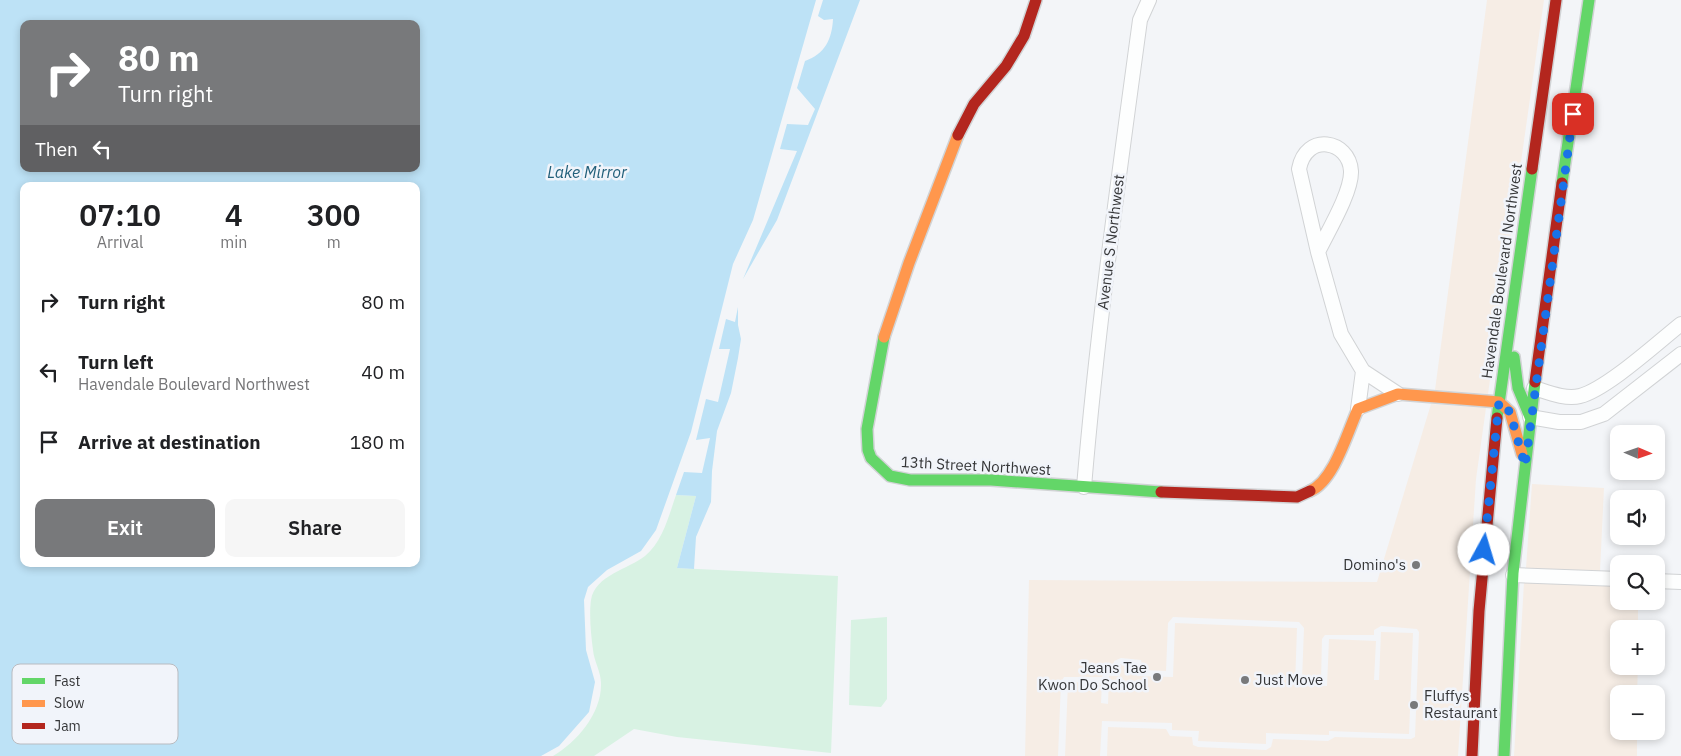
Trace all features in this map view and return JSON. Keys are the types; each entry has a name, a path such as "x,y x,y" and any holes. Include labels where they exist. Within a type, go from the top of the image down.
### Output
{"main road":[{"name":"13th Street Northwest","path":"1036,0 1024,36 1006,66 974,104 956,136 887,328 873,392 867,439 873,462 890,476 901,479 999,481 1297,497 1320,487 1328,477 1358,409"},
{"name":"Havendale Boulevard Northwest","path":"1472,756 1480,603 1499,402 1556,0"},
{"path":"1504,756 1513,575 1530,416 1589,0"},
{"path":"1512,310 1516,388 1520,400 1530,416"},
{"path":"1358,409 1398,394 1499,402 1510,412 1525,466"}],"street":[{"name":"Avenue S Northwest","path":"1084,487 1092,390 1140,20 1149,0"},
{"path":"1318,252 1345,197 1351,171 1343,153 1335,146 1323,145 1313,147 1301,158 1299,169 1318,252 1341,334 1363,370 1398,394"},
{"path":"1534,388 1552,394 1579,396 1611,380 1681,324"},
{"path":"1530,416 1559,422 1581,422 1604,414 1681,354"},
{"path":"1358,409 1363,370"},
{"path":"1513,575 1610,579"},
{"path":"1665,581 1681,582"}],"shaded area":[{"path":"1487,0 1544,0 1488,394 1435,390"},
{"path":"1431,404 1486,408 1476,479 1458,756 1107,756 1108,727 1166,729 1170,736 1192,737 1193,745 1198,747 1266,750 1271,747 1273,739 1328,741 1335,737 1411,739 1415,737 1419,632 1417,629 1381,626 1374,630 1374,635 1325,635 1322,639 1321,681 1302,680 1304,628 1299,622 1173,617 1168,623 1166,671 1143,670 1141,660 1121,658 1114,661 1113,671 1105,671 1102,677 1064,677 1061,682 1058,756 1025,756 1029,580 1377,582"},
{"path":"1532,484 1604,488 1600,571 1526,568"},
{"path":"1524,582 1610,586 1610,610 1638,610 1638,620 1610,620 1610,675 1638,675 1637,685 1610,685 1610,740 1637,740 1637,756 1514,756"},
{"path":"1175,623 1297,628 1295,685 1327,686 1329,639 1376,641 1374,680 1379,680 1381,632 1413,633 1409,734 1329,731 1329,735 1266,733 1266,744 1198,741 1199,731 1172,730 1172,723 1102,721 1100,756 1065,756 1068,682 1102,683 1101,703 1108,704 1109,676 1120,676 1120,664 1137,664 1137,676 1173,677"}],"green space":[{"path":"676,495 696,496 677,568 838,576 831,753 677,737 634,729 594,756 553,756 571,743 586,726 593,716 600,694 601,679 594,654 590,625 591,600 594,591 599,584 638,561 651,550 665,527"},
{"path":"887,617 887,699 881,707 849,705 851,620"}],"water":[{"name":"Lake Mirror","path":"0,0 816,0 753,220 733,264 691,432 656,530 641,551 607,570 588,587 584,600 586,650 595,682 589,712 559,746 541,756 0,756"},
{"path":"823,0 860,0 777,220 743,279 797,151 780,149 787,124 808,125 815,109 797,88 805,61 822,50 831,33 833,19 824,20 818,16"},
{"path":"738,307 738,325 741,339 731,393 717,431 712,471 711,502 696,537 694,569 677,568 696,496 676,495 684,472 702,473 710,438 696,440 706,399 718,402 730,349 719,349 726,319 735,322"}],"traffic: fast":[{"path":"1562,183 1589,0"},
{"path":"1497,418 1532,169"},
{"path":"884,337 867,429 868,450 871,458 890,476 910,480 991,480 1161,492"},
{"path":"1514,357 1518,388 1530,417"},
{"path":"1504,756 1513,573 1535,382"}],"traffic: slow":[{"path":"884,337 909,263 958,135"},
{"path":"1310,491 1319,486 1333,467 1358,409 1398,394 1499,402"},
{"path":"1499,402 1510,412 1522,454"}],"traffic: jam":[{"path":"958,135 974,104 1006,66 1024,36 1036,0"},
{"path":"1532,169 1556,0"},
{"path":"1535,382 1562,183"},
{"path":"1472,756 1479,611 1497,418"},
{"path":"1161,492 1297,497 1310,491"}],"place":[{"name":"Domino's","path":"1416,565"},
{"name":"Jeans Tae Kwon Do School","path":"1157,677"},
{"name":"Just Move","path":"1245,680"},
{"name":"Fluffys Restaurant","path":"1414,705"}],"route":[{"path":"1484,550 1499,402 1510,412 1525,466 1534,388 1573,114"}]}
